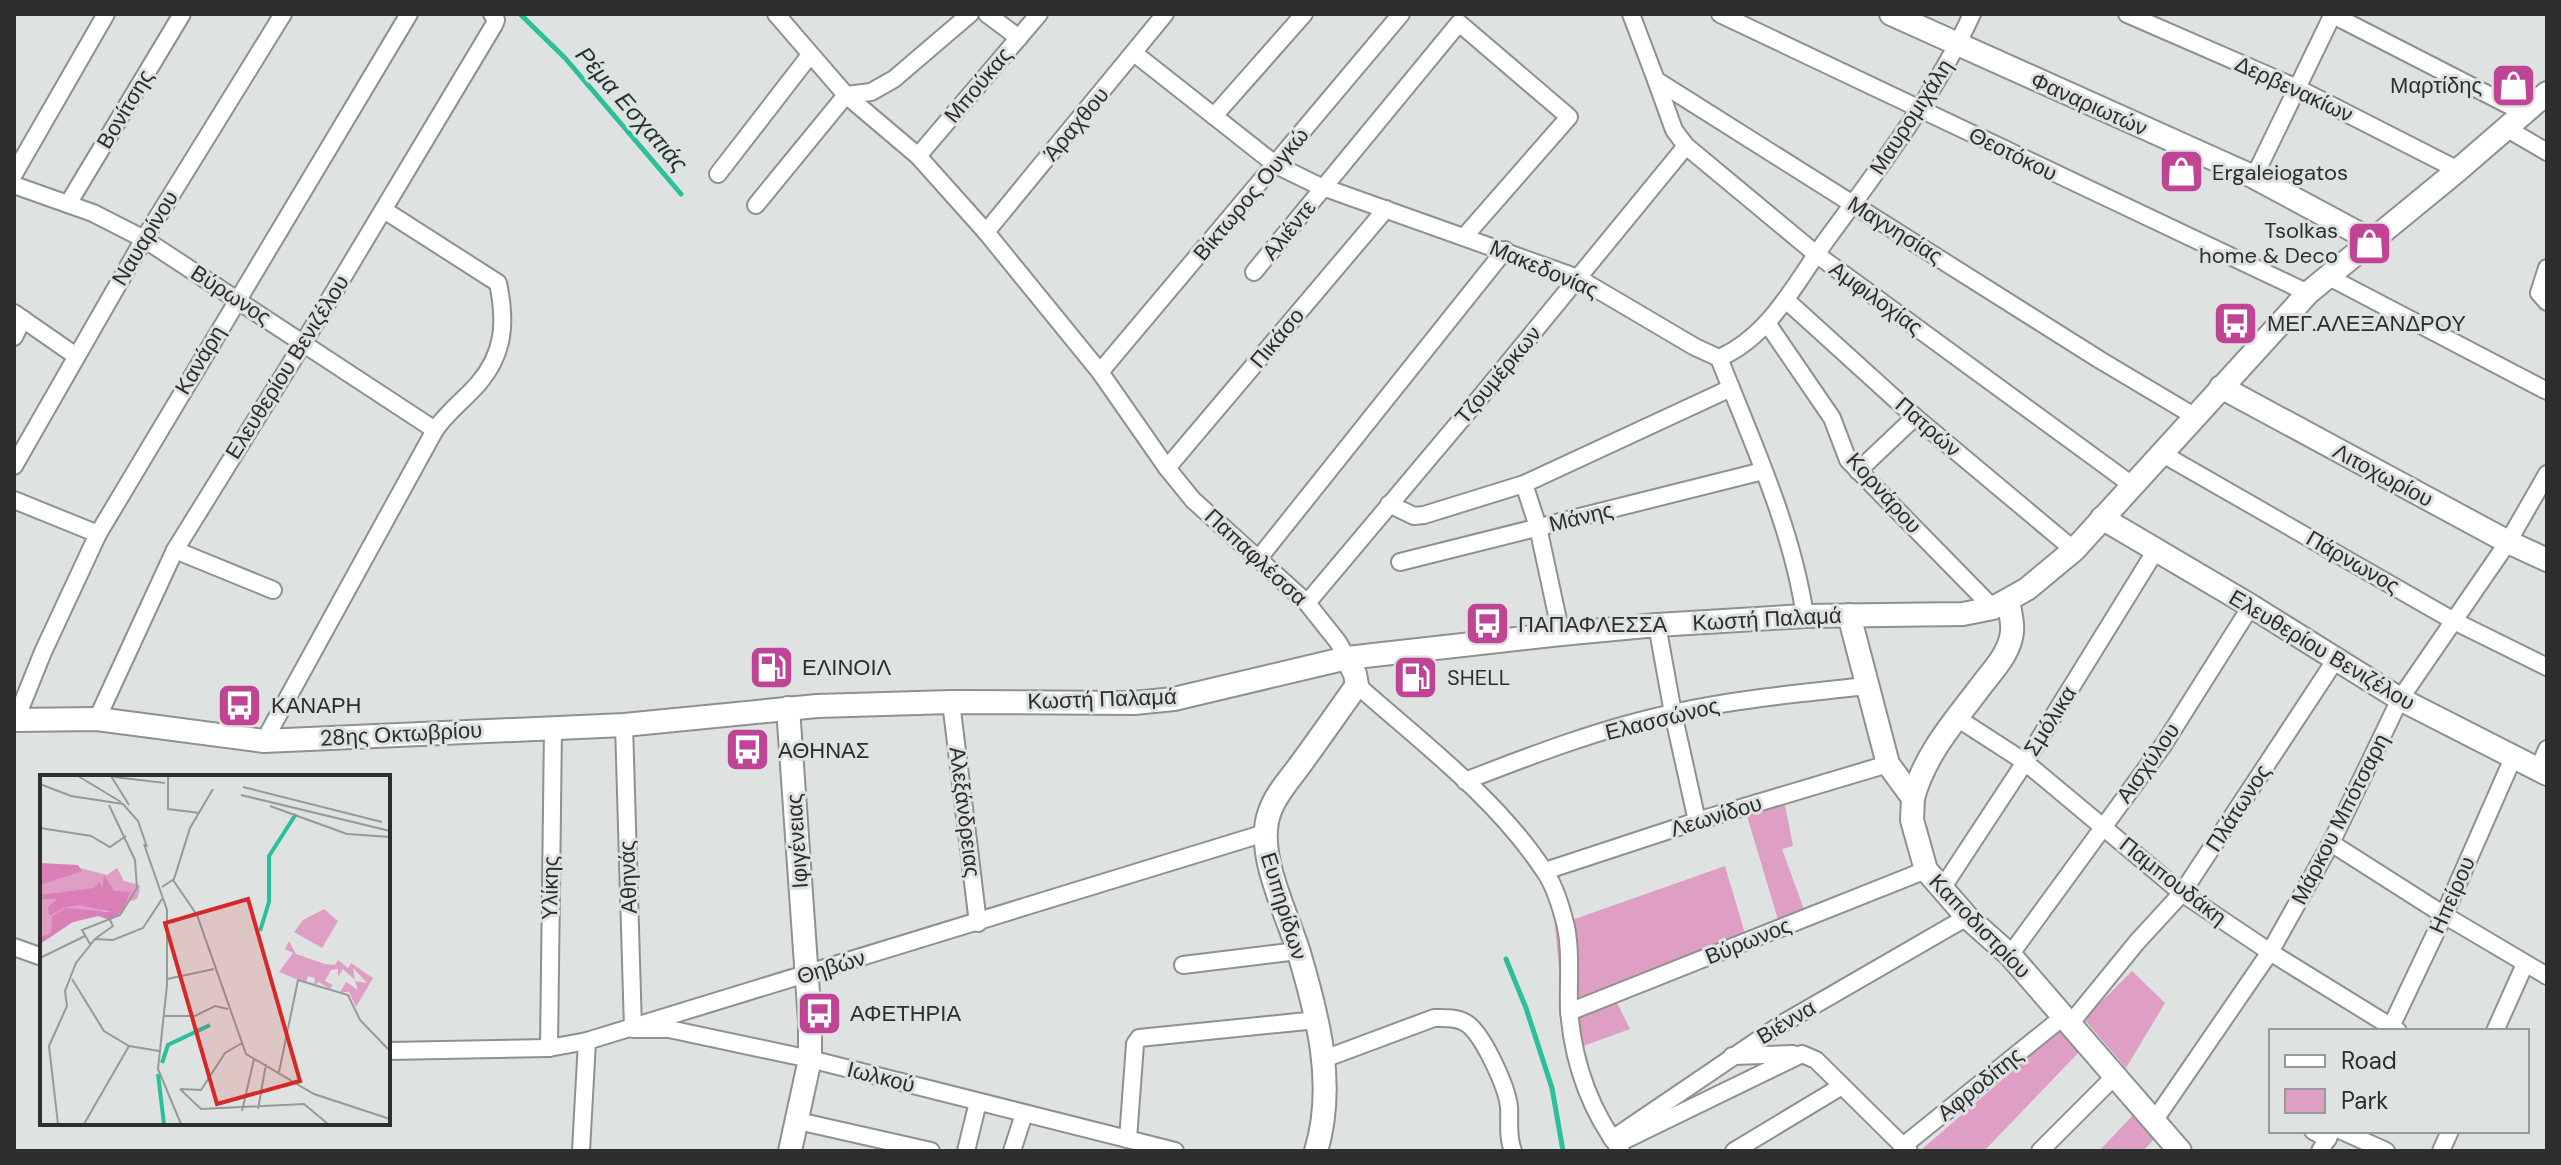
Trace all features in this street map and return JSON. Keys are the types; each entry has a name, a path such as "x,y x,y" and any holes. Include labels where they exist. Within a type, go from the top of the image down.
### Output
{"street":[{"path":"14,174 106,14"},
{"name":"Βονίτσης","path":"68,204 182,14"},
{"name":"Ναυαρίνου","path":"14,466 144,239 283,14"},
{"name":"Κανάρη","path":"15,720 98,534 409,14"},
{"name":"Παπαφλέσσα","path":"776,14 846,95 918,156 986,232 1100,372 1193,500 1259,558 1322,620 1347,658 1357,685 1465,781 1511,828 1545,871 1565,922 1569,1012 1578,1067 1591,1103 1617,1145"},
{"path":"756,205 846,95 871,92 894,79 970,14"},
{"path":"987,14 1019,38"},
{"name":"Μπούκας","path":"918,156 1039,14"},
{"name":"Άραχθου","path":"986,232 1165,14"},
{"name":"Βίκτωρος Ουγκώ","path":"1100,372 1401,14"},
{"path":"1631,14 1656,80"},
{"name":"Θεοτόκου","path":"1720,14 2308,293"},
{"name":"Φαναριωτών","path":"1891,14 2254,177 2371,240"},
{"name":"Μαυρομιχάλη","path":"1719,358 1739,349 1786,300 1919,109 1972,14"},
{"name":"Δερβενακίων","path":"2127,14 2297,88 2458,170"},
{"path":"2254,177 2332,14 2524,113"},
{"path":"1214,116 1301,15"},
{"name":"Ελευθερίου Βενιζέλου","path":"97,719 175,550 384,210 493,19"},
{"name":"Αλιέντε","path":"1254,272 1459,23 1569,117 1464,237"},
{"name":"Μακεδονίας","path":"1134,53 1276,165 1323,187 1578,278 1719,358"},
{"path":"718,174 810,55"},
{"name":"Αμφιλοχίας","path":"1656,80 1674,130 1686,146 1816,254 2132,485"},
{"name":"Μαγνησίας","path":"1656,80 2194,416"},
{"name":"Κωστή Παλαμά","path":"788,708 951,702 1119,703 1174,699 1347,658 1657,625 1805,616 1963,614 2001,604 2050,572 2074,550 2308,293 2547,93"},
{"path":"2506,128 2547,152"},
{"name":"Τζουμέρκων","path":"1307,603 1686,146"},
{"name":"Βύρωνος","path":"14,185 68,204 144,239 435,430"},
{"name":"Πικάσο","path":"1167,468 1386,209"},
{"path":"264,741 435,430 448,411 479,382 492,363 502,337 504,323 498,283 384,210"},
{"path":"1259,558 1505,250"},
{"path":"2547,268 2539,293 2547,302"},
{"path":"2327,276 2547,391"},
{"name":"Πατρών","path":"1786,300 1915,417 2074,550"},
{"path":"14,337 19,316 76,356"},
{"name":"Κορνάρου","path":"1767,323 1832,418 1848,460 2001,604"},
{"path":"1719,358 1799,574 1805,616"},
{"name":"Λιτοχωρίου","path":"2221,387 2547,560"},
{"path":"1389,504 1414,516 1424,515 1524,484 1731,388"},
{"path":"1858,471 1915,417"},
{"name":"Πάρνωνος","path":"2161,453 2454,621 2547,667"},
{"name":"Μάνης","path":"1400,562 1763,471"},
{"name":"Μάρκου Μπότσαρη","path":"2164,1140 2331,843 2400,699 2508,542 2547,474"},
{"path":"1524,484 1538,527 1561,634"},
{"path":"14,500 98,534"},
{"name":"Ελευθερίου Βενιζέλου","path":"2102,518 2400,699 2543,772"},
{"path":"175,550 273,590"},
{"name":"Σμόλικα","path":"1941,890 2025,762 2156,550"},
{"path":"1913,798 1932,750 1999,663 2008,645 2012,633 2001,604"},
{"name":"Αισχύλου","path":"2010,955 2164,744 2251,606"},
{"path":"1849,615 1888,764 1913,798"},
{"path":"1657,625 1697,821"},
{"name":"Πλάτωνος","path":"2066,1021 2182,893 2336,659"},
{"name":"Ευπηρίδων","path":"1316,1151 1324,1121 1324,1059 1298,951 1270,866 1265,833 1269,812 1280,791 1357,685"},
{"name":"Ελασσώνος","path":"1465,781 1525,758 1673,713 1771,695 1867,686"},
{"name":"Αλεξάνδρειας","path":"951,702 978,923"},
{"name":"28ης Οκτωβρίου","path":"15,720 97,719 264,741 624,725 788,708"},
{"name":"Ιφιγένειας","path":"788,708 810,1059"},
{"name":"Παμπουδάκη","path":"1957,718 2025,762 2182,893 2391,1029"},
{"name":"Αθηνάς","path":"624,725 633,1029"},
{"name":"Υλίκης","path":"549,1048 553,728"},
{"path":"2543,772 2547,749"},
{"name":"Ηπείρου","path":"2393,1029 2513,758"},
{"name":"Λεωνίδου","path":"1545,871 1697,821 1888,764"},
{"name":"Καποδιστρίου","path":"1913,798 1912,820 1926,870 1967,917 2010,955 2116,1075 2164,1140"},
{"name":"Θηβών","path":"390,1051 549,1048 587,1041 1265,833"},
{"path":"2331,843 2547,976"},
{"name":"Βύρωνος","path":"1569,1012 1926,870"},
{"name":"Βιέννα","path":"1617,1145 1731,1056 1967,917"},
{"path":"14,947 40,956"},
{"path":"1183,965 1298,951"},
{"path":"2496,1029 2525,964"},
{"path":"1324,1059 1434,1018 1461,1020 1477,1035 1501,1077 1509,1105 1509,1141 1513,1151"},
{"path":"1121,1142 1135,1044 1139,1038 1317,1020"},
{"name":"Αφροδίτης","path":"1906,1148 2066,1021"},
{"name":"Ιωλκού","path":"633,1029 669,1029 810,1059 1121,1142 1175,1151"},
{"path":"581,1151 587,1041"},
{"path":"1617,1145 1802,1054"},
{"path":"1731,1056 1802,1054 1816,1060 1906,1148"},
{"path":"790,1151 810,1059"},
{"path":"2040,1151 2116,1075"},
{"path":"1734,1151 1842,1086"},
{"path":"966,1151 978,1102"},
{"path":"1012,1151 1024,1114"},
{"path":"798,1121 931,1151"},
{"path":"2327,1137 2386,1151"}],"green space":[{"path":"1785,805 1793,846 1782,849 1805,912 1779,923 1747,816"},
{"path":"1725,866 1746,937 1612,993 1630,1029 1567,1052 1555,926"},
{"path":"2132,971 2165,1003 2126,1068 2084,1019"},
{"path":"2062,1028 2081,1050 1984,1151 1921,1150"},
{"path":"2135,1113 2155,1138 2143,1151 2099,1151"}],"waterway":[{"name":"Ρέμα Εσχατιάς","path":"520,14 565,58 681,194"},
{"name":"Ρέμα Εσχατιάς","path":"1506,959 1552,1088 1563,1151"}],"place":[{"name":"Μαρτίδης","path":"2513,85"},
{"name":"Ergaleiogatos","path":"2181,172"},
{"name":"Tsolkas home & Deco","path":"2369,243"},
{"name":"ΜΕΓ.ΑΛΕΞΑΝΔΡΟΥ","path":"2236,323"},
{"name":"ΠΑΠΑΦΛΕΣΣΑ","path":"1487,624"},
{"name":"ΕΛΙΝΟΙΛ","path":"771,667"},
{"name":"SHELL","path":"1416,677"},
{"name":"ΚΑΝΑΡΗ","path":"240,705"},
{"name":"ΑΘΗΝΑΣ","path":"747,750"},
{"name":"ΑΦΕΤΗΡΙΑ","path":"819,1013"}]}
